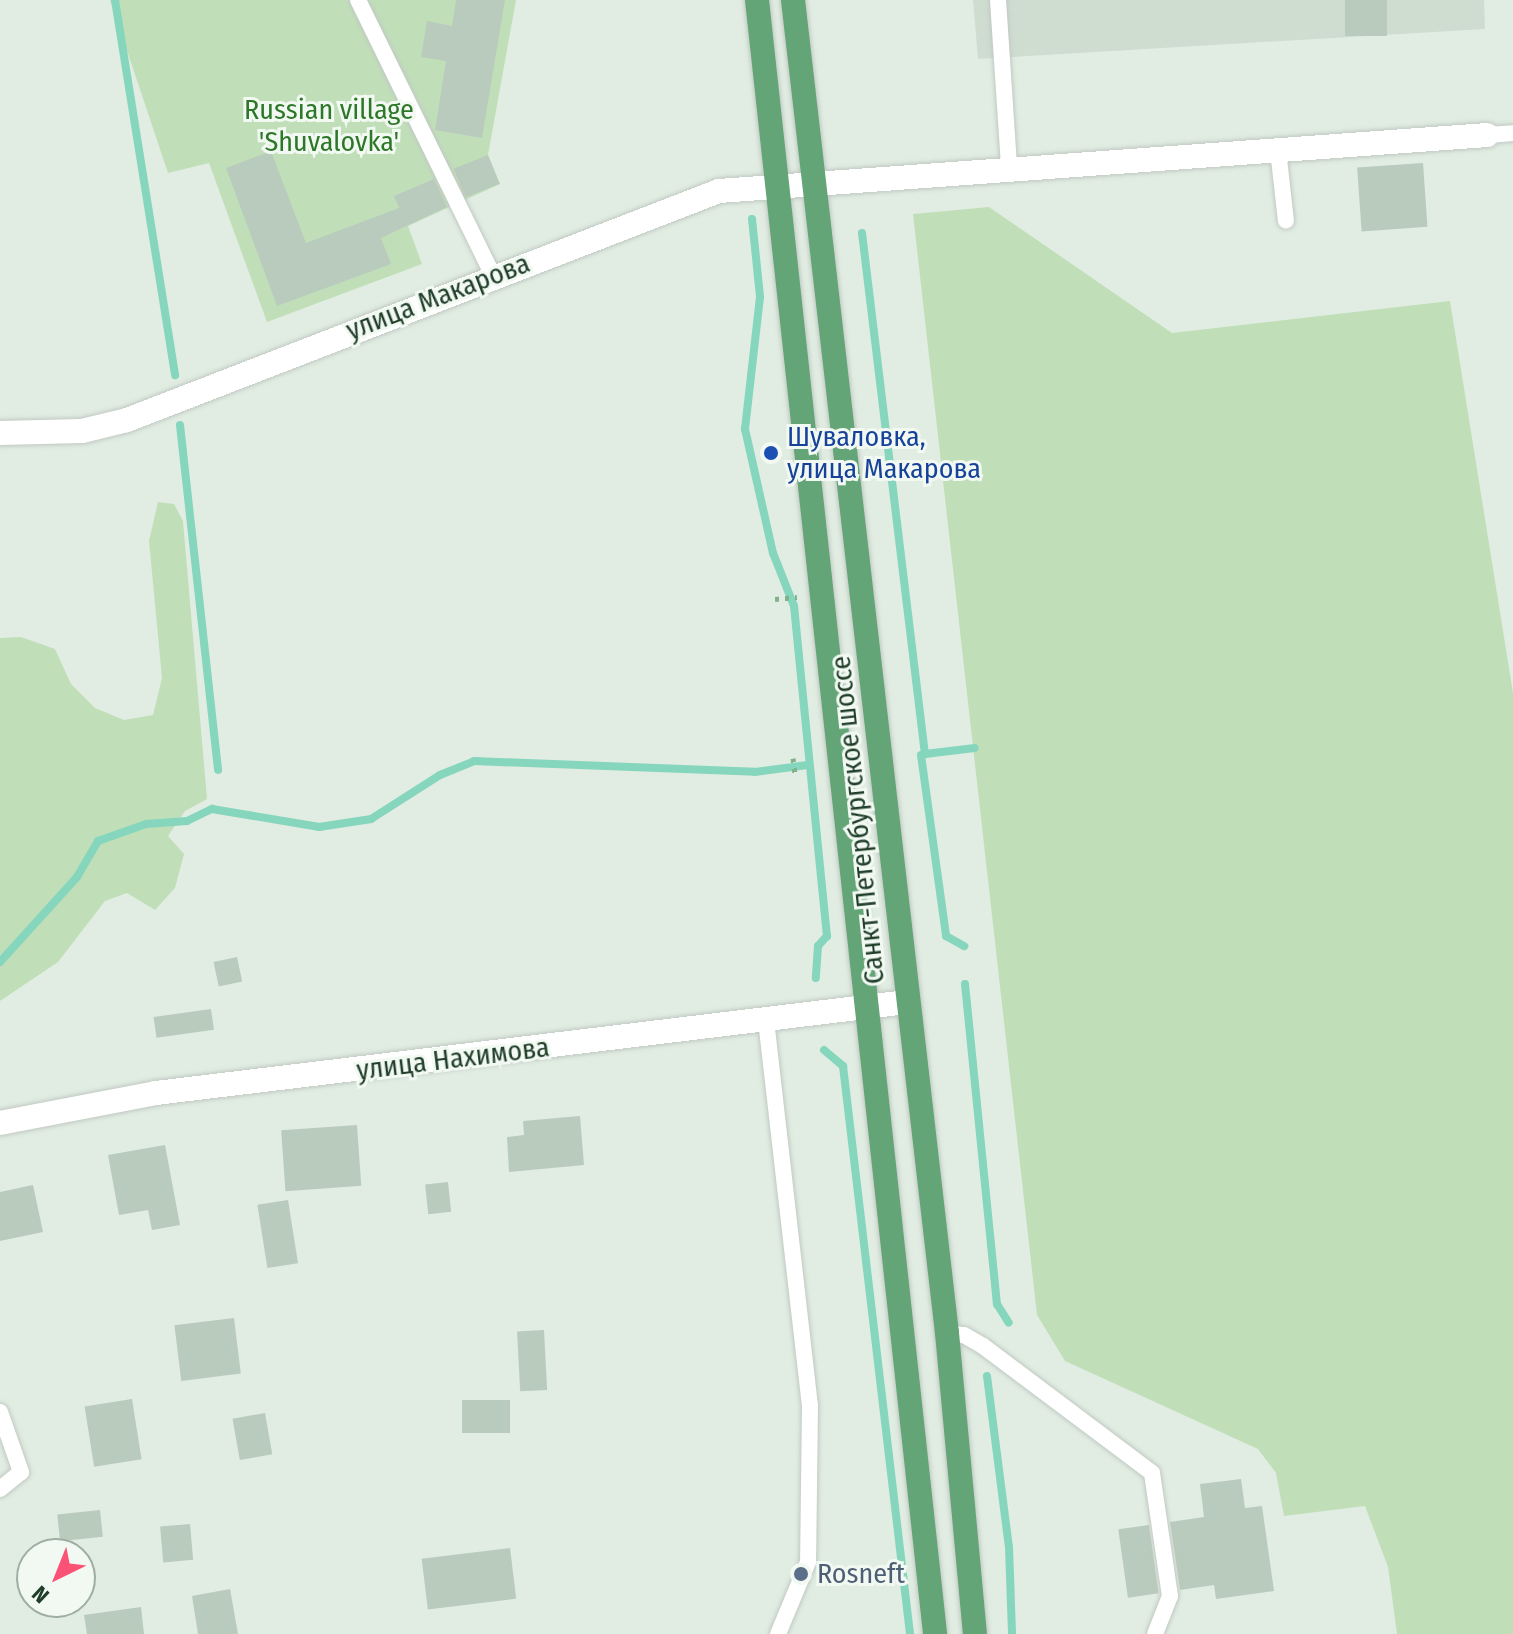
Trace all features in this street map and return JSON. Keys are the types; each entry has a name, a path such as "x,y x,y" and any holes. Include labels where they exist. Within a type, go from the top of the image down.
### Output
{"main road":[{"name":"Санкт-Петербургское шоссе","path":"757,0 935,1634"},
{"name":"Санкт-Петербургское шоссе","path":"793,0 817,181 907,1002 947,1333 975,1634"}],"street":[{"name":"улица Макарова","path":"0,433 82,431 127,420 493,275 719,191 817,181 1487,135"},
{"name":"улица Нахимова","path":"0,1123 156,1093 907,1002"}],"lane":[{"path":"358,0 493,275"},
{"path":"998,0 1009,167"},
{"path":"1487,135 1513,133"},
{"path":"1278,150 1286,221"},
{"path":"766,1020 810,1405 808,1562 778,1634"},
{"path":"947,1333 983,1346 1152,1473 1170,1596 1155,1634"},
{"path":"0,1412 21,1472 0,1489"}],"path":[{"path":"775,599 798,597"},
{"path":"793,758 795,775"}],"shaded area":[{"path":"973,0 1484,0 1485,29 978,59"}],"green space":[{"name":"Russian village 'Shuvalovka'","path":"110,0 516,0 488,155 500,184 408,226 422,264 267,322 209,163 168,173"},
{"path":"989,207 1172,333 1450,301 1513,693 1513,1634 1397,1634 1388,1567 1365,1506 1284,1516 1276,1473 1258,1449 1065,1361 1037,1315 913,214"},
{"path":"158,502 174,504 183,521 207,799 185,811 168,836 184,854 175,888 155,910 127,893 105,901 58,962 0,1001 0,638 21,637 55,649 71,684 95,708 124,720 153,715 162,678 149,541"}],"building":[{"path":"456,0 505,0 482,138 435,130 446,61 421,57 427,21 452,26"},
{"path":"1345,0 1387,0 1387,36 1345,36"},
{"path":"271,151 306,243 399,208 394,196 434,179 447,207 381,238 391,264 277,306 226,168"},
{"path":"488,155 500,184 465,198 454,169"},
{"path":"1423,163 1427,227 1362,231 1357,168"},
{"path":"237,957 242,981 219,986 214,962"},
{"path":"211,1009 214,1030 156,1038 154,1017"},
{"path":"580,1116 584,1165 509,1172 507,1137 524,1135 523,1121"},
{"path":"357,1125 361,1186 285,1191 281,1130"},
{"path":"165,1145 180,1225 152,1230 148,1210 119,1215 108,1155"},
{"path":"448,1182 451,1212 428,1214 425,1184"},
{"path":"33,1185 43,1232 0,1241 0,1192"},
{"path":"288,1200 298,1263 267,1268 257,1205"},
{"path":"234,1318 241,1374 181,1381 174,1325"},
{"path":"544,1330 547,1390 520,1391 517,1331"},
{"path":"132,1399 142,1459 94,1467 85,1407"},
{"path":"462,1400 510,1400 510,1433 462,1433"},
{"path":"265,1413 272,1454 240,1460 233,1419"},
{"path":"1241,1479 1245,1508 1262,1506 1274,1591 1216,1599 1214,1585 1180,1590 1170,1522 1204,1517 1200,1484"},
{"path":"100,1510 103,1537 60,1538 57,1514"},
{"path":"190,1524 193,1560 163,1562 160,1527"},
{"path":"1149,1525 1159,1593 1128,1598 1118,1529"},
{"path":"510,1548 516,1599 428,1609 422,1559"},
{"path":"230,1589 238,1634 198,1634 192,1596"},
{"path":"141,1607 144,1634 87,1634 84,1618 96,1618 96,1613"}],"waterway":[{"path":"115,0 175,375"},
{"path":"752,219 760,297 745,429 773,553 794,606 827,936 818,946 816,978"},
{"path":"862,233 925,754 975,748"},
{"path":"180,425 218,770"},
{"path":"921,755 946,936 964,946"},
{"path":"0,962 77,877 98,841 146,824 187,821 212,809 319,827 371,819 440,775 474,761 755,772 808,765"},
{"path":"965,984 997,1304 1009,1323"},
{"path":"824,1050 843,1066 910,1634"},
{"path":"987,1376 1009,1547 1012,1634"}],"place":[{"name":"Шуваловка, улица Макарова","path":"771,453"},
{"name":"Rosneft","path":"801,1574"}]}
